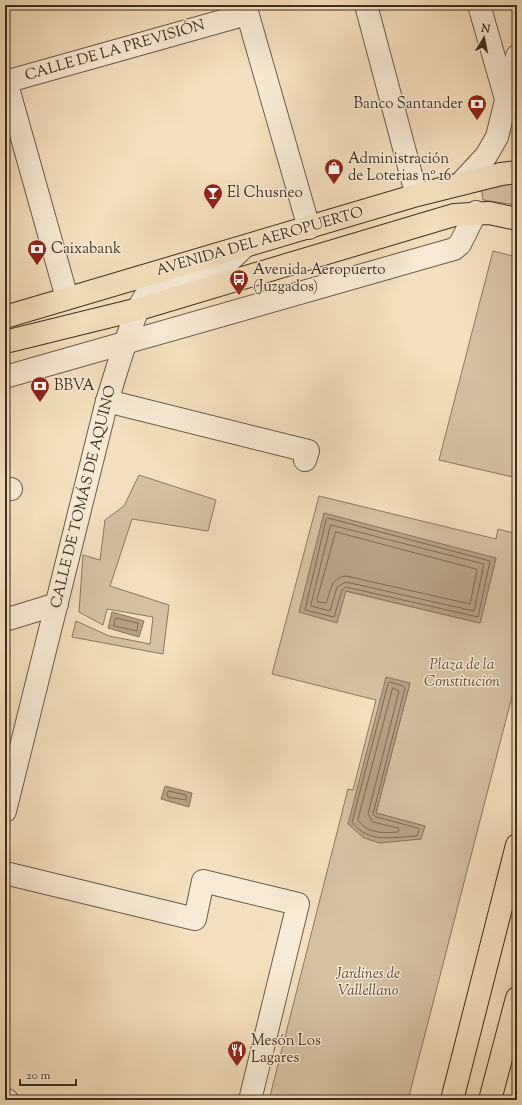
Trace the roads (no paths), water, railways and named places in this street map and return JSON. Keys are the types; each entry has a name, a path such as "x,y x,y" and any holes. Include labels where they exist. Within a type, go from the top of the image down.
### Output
{"main road":[{"name":"AVENIDA DEL AEROPUERTO","path":"5,318 67,298 243,248 417,195 501,174 517,172"},
{"name":"AVENIDA DEL AEROPUERTO","path":"5,342 139,309 426,222 454,215 476,212 517,219"},
{"path":"452,1100 517,845"},
{"path":"490,1100 517,998"}],"street":[{"path":"366,5 413,182"},
{"path":"479,5 506,100"},
{"path":"246,10 309,228"},
{"name":"CALLE DE LA PREVISIÓN","path":"5,81 246,10"},
{"path":"460,184 492,146 501,125 517,56"},
{"path":"5,81 67,298"},
{"path":"5,377 454,249 460,244 476,212"},
{"name":"CALLE DE TOMÁS DE AQUINO","path":"5,810 107,401 126,342 139,309 147,293 153,287 225,265 243,248"},
{"path":"107,401 308,451 305,460"},
{"path":"5,620 57,604"},
{"path":"5,873 195,918 203,882 298,904 250,1100"}],"water":[{"path":"324,513 496,558 480,623 346,591 337,623 299,612"},
{"path":"112,612 144,621 139,637 108,628"},
{"path":"386,677 410,683 376,813 425,826 421,839 380,843 364,838 348,824"},
{"path":"165,786 192,793 189,807 161,799"}],"place":[{"name":"Banco Santander","path":"477,121"},
{"name":"Administración de Loterias nº 16","path":"334,185"},
{"name":"El Chusneo","path":"213,210"},
{"name":"Caixabank","path":"37,266"},
{"name":"Avenida Aeropuerto (Juzgados)","path":"239,296"},
{"name":"BBVA","path":"40,403"},
{"name":"Mesón Los Lagares","path":"237,1067"}],"park label":[{"name":"Plaza de la Constitución","path":"462,674"},
{"name":"Jardines de Vallellano","path":"368,982"}]}
